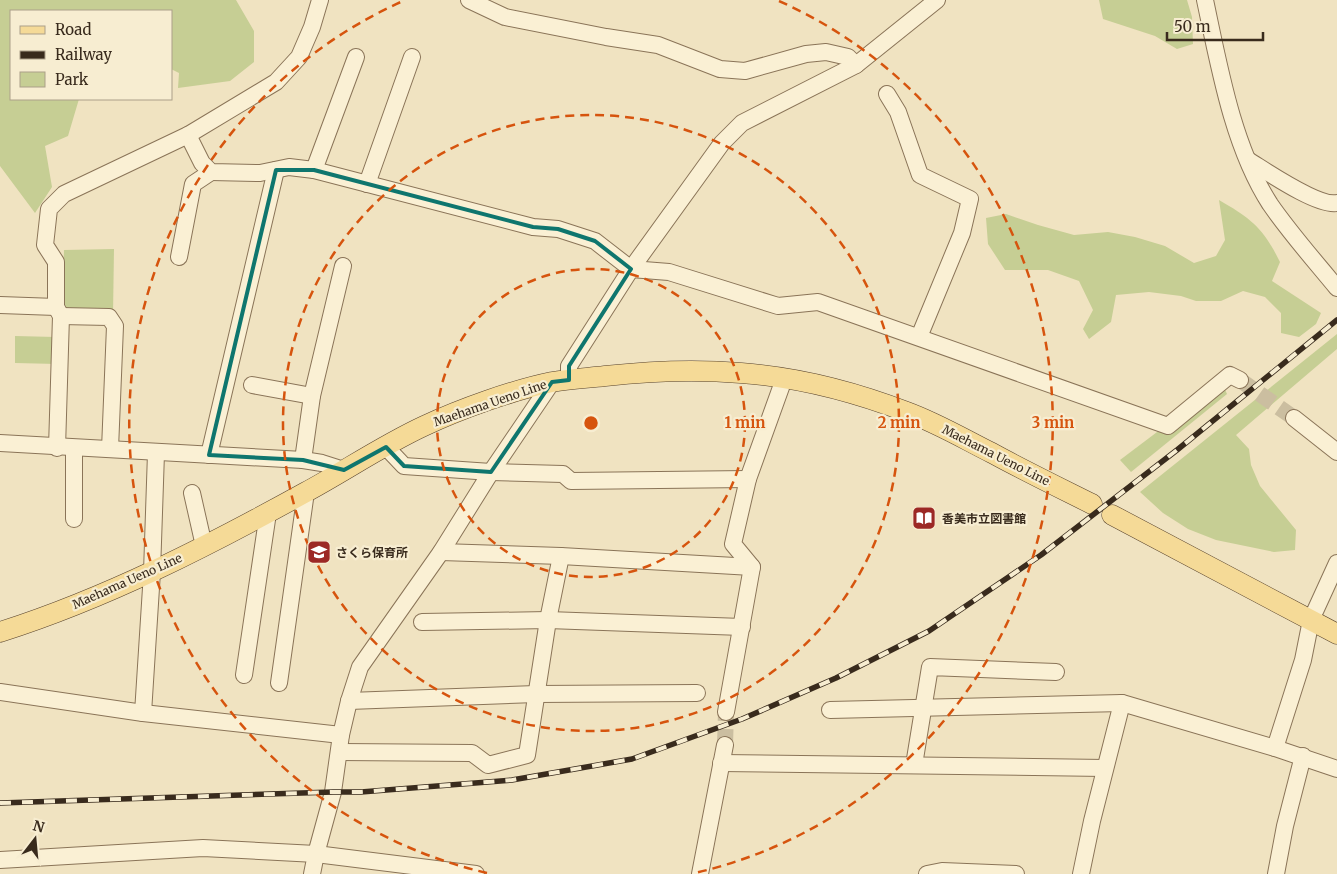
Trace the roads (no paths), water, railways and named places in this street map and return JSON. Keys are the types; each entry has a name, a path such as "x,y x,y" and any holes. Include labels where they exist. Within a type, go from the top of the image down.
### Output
{"main road":[{"name":"Maehama Ueno Line","path":"0,632 86,601 152,572 268,513 423,426 512,393 561,381 629,374 690,371 741,373 831,388 909,412 1092,504"},
{"path":"1112,515 1337,634"}],"street":[{"path":"57,448 58,312 56,262 46,245 50,210 64,194 188,135 276,82 299,57 312,27 320,0"},
{"path":"469,0 505,16 606,37 658,45 720,69 745,71 806,54 826,52 848,57 856,66"},
{"path":"1205,0 1233,118 1247,159 1270,203 1337,288"},
{"path":"312,874 333,792 341,735 360,666 441,552 491,472 561,381 631,269 722,143 742,123 856,66 933,1"},
{"path":"314,170 356,57"},
{"path":"366,184 412,57"},
{"path":"887,94 898,112 920,175 970,199 962,233 919,337"},
{"path":"188,135 202,163 211,172"},
{"path":"1247,159 1300,192 1331,204 1337,203"},
{"path":"179,257 193,184 211,172 260,173 288,167 314,170 533,227 558,229 595,241 631,269 669,272 778,306 818,302 1168,426 1230,374 1240,380"},
{"path":"208,455 276,170"},
{"path":"303,460 312,396 343,266"},
{"path":"0,305 109,317 115,326 110,449"},
{"path":"726,712 752,567 733,544 748,478 784,379"},
{"path":"252,386 312,396"},
{"path":"1294,418 1337,452"},
{"path":"0,443 57,448 110,449 303,460 322,463 344,470"},
{"path":"386,447 404,466 491,472 563,474 571,481 748,478"},
{"path":"74,448 74,520"},
{"path":"143,713 152,572 156,453"},
{"path":"280,683 306,492"},
{"path":"192,493 204,546"},
{"path":"244,675 268,513"},
{"path":"441,552 561,556 752,567"},
{"path":"340,752 472,753 488,766 527,755 548,620 561,556"},
{"path":"1275,748 1303,660 1311,620 1337,563"},
{"path":"422,622 548,620 742,627"},
{"path":"914,765 930,667 1056,672"},
{"path":"0,692 143,713 341,735"},
{"path":"349,701 536,694 697,693"},
{"path":"1081,874 1092,821 1122,703"},
{"path":"830,710 1122,703 1303,756 1337,768"},
{"path":"700,874 725,745"},
{"path":"1276,874 1285,826 1303,756"},
{"path":"721,763 1106,768"},
{"path":"0,860 203,848 316,854 476,874"},
{"path":"927,874 942,871 1016,874"}],"tunnel":[{"path":"1240,380 1294,418"},
{"path":"725,745 726,712"}],"railway":[{"path":"0,803 361,792 512,780 632,759 742,719 836,678 929,631 1041,555 1177,450 1337,320"}],"place":[{"name":"香美市立図書館","path":"924,518"},
{"name":"さくら保育所","path":"319,552"}]}
